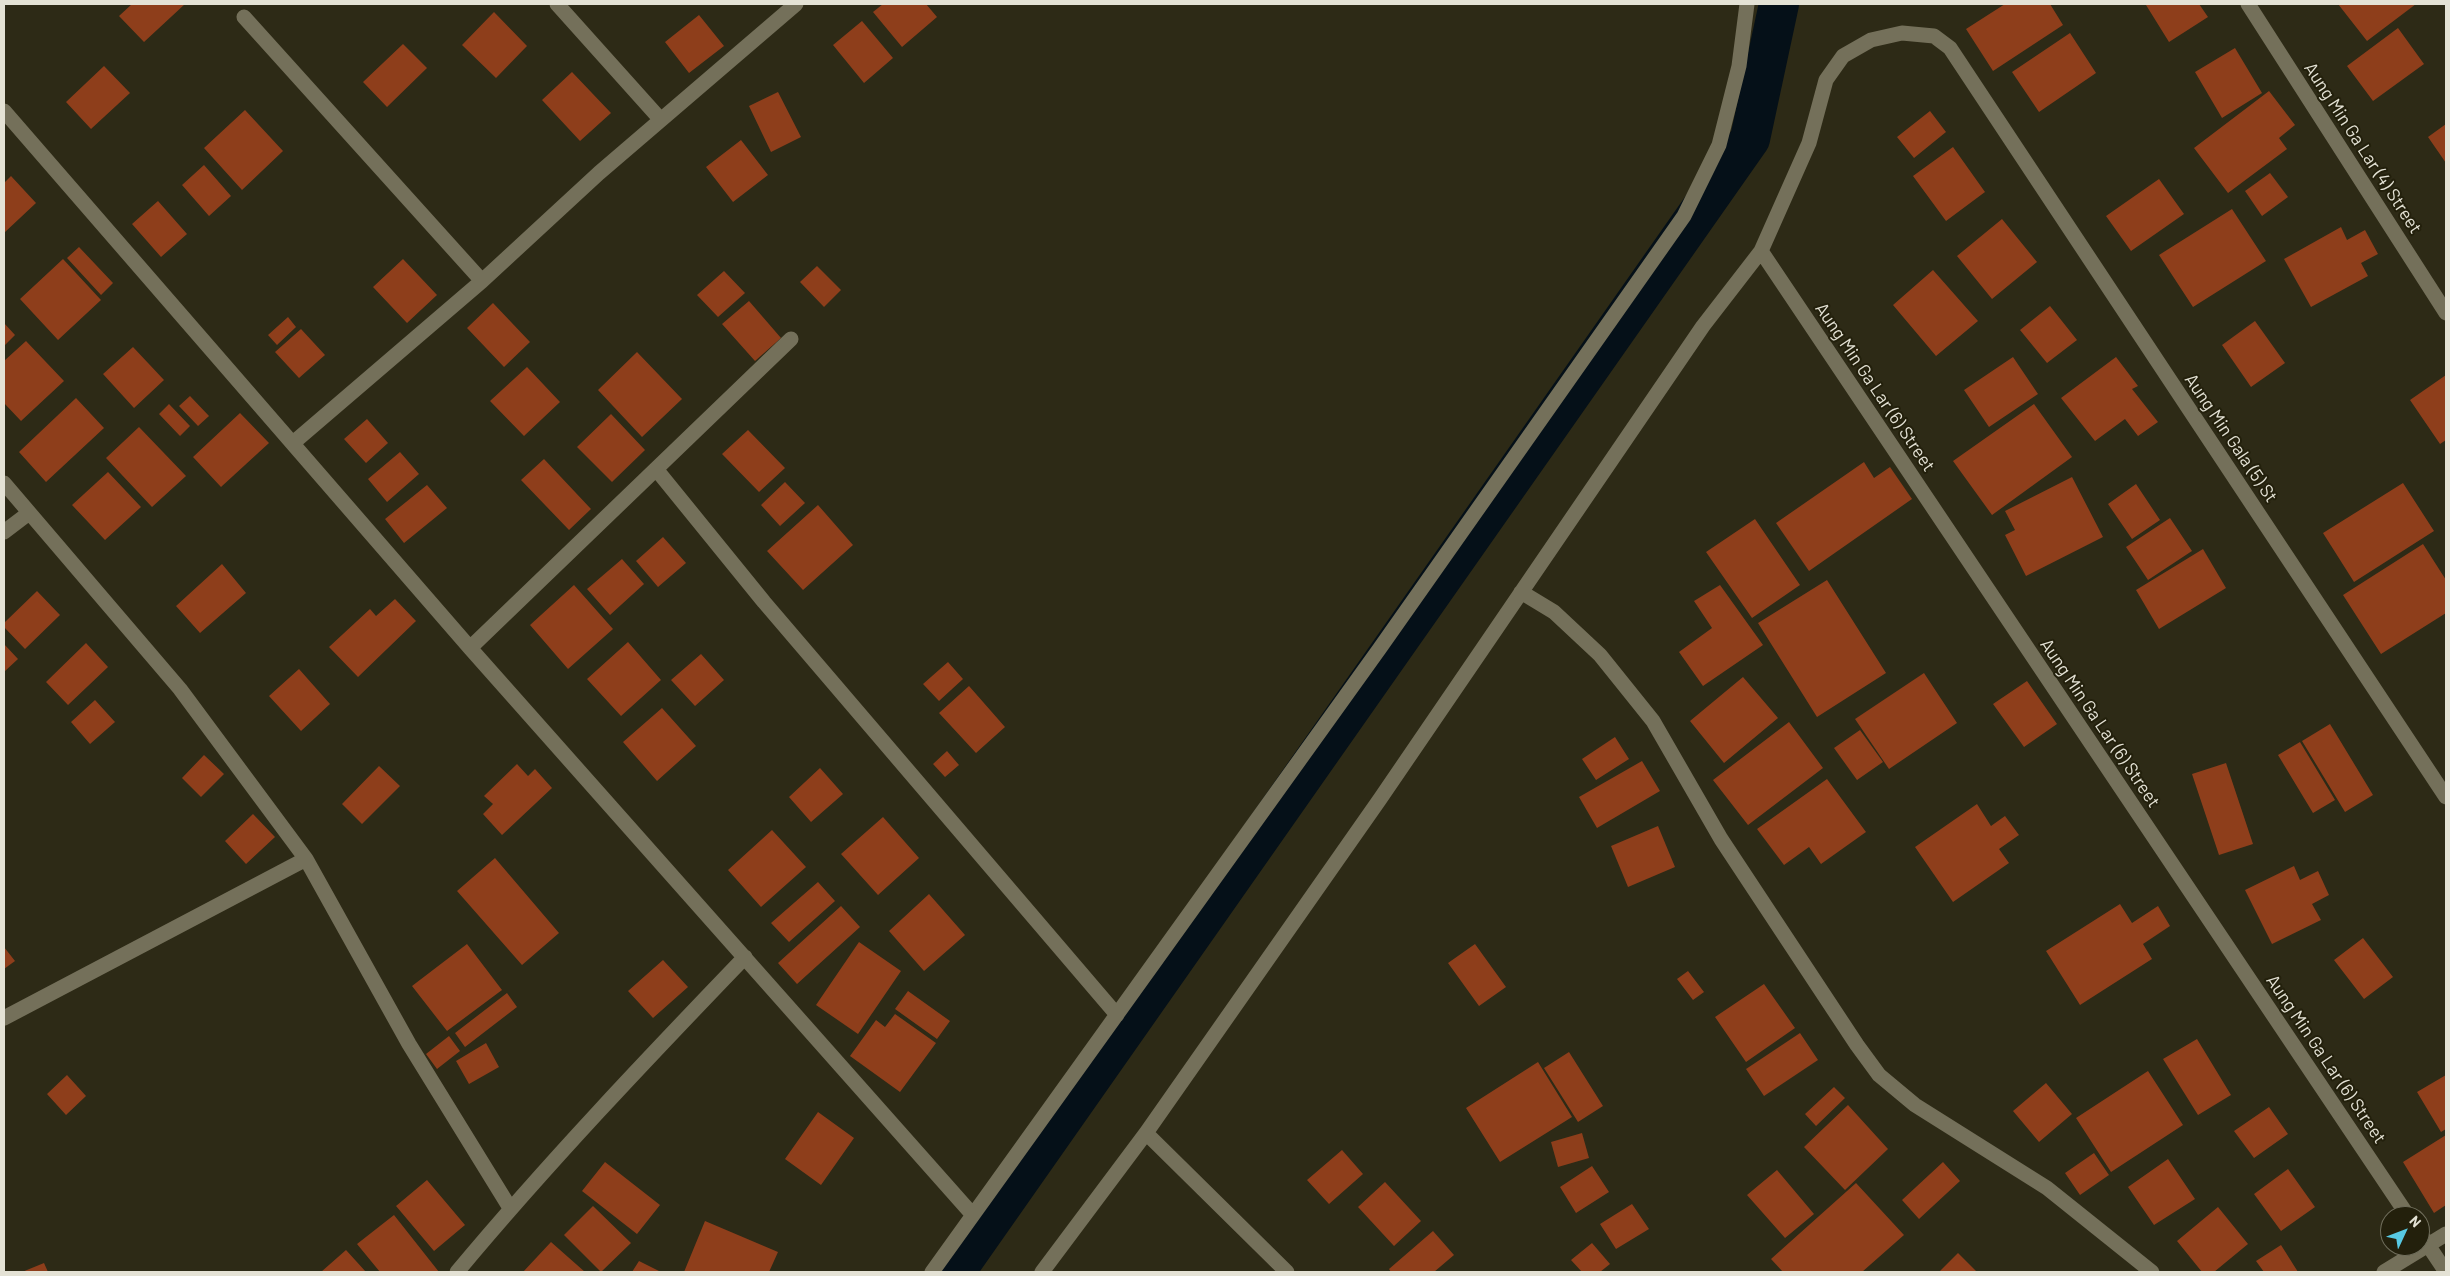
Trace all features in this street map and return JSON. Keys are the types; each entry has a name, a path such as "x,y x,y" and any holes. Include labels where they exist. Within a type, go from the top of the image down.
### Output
{"street":[{"path":"557,4 661,120"},
{"path":"293,443 482,281 661,120 796,4"},
{"path":"932,1272 1375,656 1684,216 1719,145 1739,66 1747,4"},
{"name":"Aung Min Ga Lar (4) Street","path":"2248,4 2446,313"},
{"path":"244,17 482,281"},
{"name":"Aung Min Gala (5) St","path":"1042,1272 1146,1133 1380,799 1703,326 1761,251 1809,143 1826,80 1843,56 1870,40 1902,33 1934,36 1950,48 2446,797"},
{"path":"4,111 470,648 972,1214"},
{"name":"Aung Min Ga Lar (6) Street","path":"1761,251 2401,1206"},
{"path":"470,648 791,339"},
{"path":"656,469 764,602 1117,1015"},
{"path":"4,483 180,689 306,859 409,1044 510,1208"},
{"path":"4,532 29,513"},
{"path":"1521,592 1554,612 1600,655 1653,721 1721,839 1857,1045 1879,1075 1915,1105 2047,1188 2152,1272"},
{"path":"4,1018 306,859"},
{"path":"457,1272 510,1208 614,1094 745,957"},
{"path":"1146,1133 1287,1272"},
{"path":"2430,1238 2446,1234"},
{"path":"2430,1248 2446,1272"},
{"path":"2384,1272 2403,1256"}],"building":[{"path":"132,4 185,4 144,42 119,16"},
{"path":"883,4 926,4 937,17 902,47 873,12"},
{"path":"2005,4 2050,4 2063,25 1993,71 1966,29"},
{"path":"2199,4 2208,17 2169,42 2146,5"},
{"path":"2338,4 2416,4 2367,41"},
{"path":"494,12 527,46 496,78 462,45"},
{"path":"699,15 724,46 689,73 665,42"},
{"path":"862,21 893,58 864,83 833,45"},
{"path":"2398,28 2424,64 2373,101 2347,66"},
{"path":"2070,33 2096,73 2039,112 2012,72"},
{"path":"403,44 427,68 387,107 363,82"},
{"path":"2235,48 2262,93 2222,118 2195,72"},
{"path":"104,66 130,93 91,129 66,102"},
{"path":"572,72 611,113 580,141 542,100"},
{"path":"2269,91 2295,125 2279,138 2287,149 2228,193 2194,148"},
{"path":"778,92 801,137 771,152 749,106"},
{"path":"245,110 283,151 242,190 204,148"},
{"path":"1930,111 1946,132 1914,158 1897,137"},
{"path":"2446,124 2446,163 2428,137"},
{"path":"741,140 768,175 733,202 706,167"},
{"path":"1953,147 1985,192 1946,221 1913,176"},
{"path":"204,165 231,196 209,216 182,185"},
{"path":"2270,173 2288,197 2262,216 2245,191"},
{"path":"11,176 36,203 4,233 4,183"},
{"path":"2159,179 2184,214 2131,251 2106,216"},
{"path":"158,201 187,234 161,257 132,224"},
{"path":"2232,209 2266,261 2193,307 2159,255"},
{"path":"2002,219 2037,262 1992,299 1957,256"},
{"path":"2341,227 2347,240 2365,230 2378,254 2361,263 2368,276 2311,307 2284,259"},
{"path":"79,247 113,283 101,295 67,258"},
{"path":"63,259 101,300 58,340 20,299"},
{"path":"403,259 437,295 407,323 373,287"},
{"path":"817,266 841,290 824,307 800,282"},
{"path":"1933,270 1978,321 1936,356 1893,305"},
{"path":"724,271 745,293 718,317 697,295"},
{"path":"749,301 781,338 755,361 722,324"},
{"path":"493,303 530,342 504,367 467,328"},
{"path":"2050,306 2077,340 2047,363 2020,330"},
{"path":"288,317 296,327 277,345 268,335"},
{"path":"2255,321 2285,363 2251,387 2222,345"},
{"path":"4,323 15,335 4,346"},
{"path":"301,329 325,355 299,378 275,352"},
{"path":"26,341 64,381 21,421 4,403 4,361"},
{"path":"133,347 164,380 134,408 103,374"},
{"path":"637,352 682,399 642,437 598,390"},
{"path":"2013,357 2038,394 1989,427 1964,390"},
{"path":"2116,357 2138,386 2132,389 2158,422 2138,436 2125,419 2095,441 2061,398"},
{"path":"527,367 560,402 524,436 490,401"},
{"path":"2446,375 2446,440 2440,444 2410,400"},
{"path":"190,396 209,416 198,426 179,406"},
{"path":"76,398 104,428 46,482 19,452"},
{"path":"169,404 190,426 180,436 159,414"},
{"path":"2034,404 2072,457 1992,515 1953,461"},
{"path":"240,413 269,443 221,487 193,457"},
{"path":"611,414 645,450 612,482 577,447"},
{"path":"367,419 388,443 366,463 344,439"},
{"path":"139,427 186,476 152,507 106,458"},
{"path":"748,430 785,468 759,492 722,454"},
{"path":"400,452 419,474 387,502 368,479"},
{"path":"544,459 591,509 569,530 521,480"},
{"path":"1864,462 1874,478 1890,467 1912,499 1809,571 1776,523"},
{"path":"108,472 141,507 105,540 72,505"},
{"path":"2072,477 2103,537 2026,576 2005,535 2015,530 2005,511"},
{"path":"785,482 805,503 780,526 761,505"},
{"path":"2403,483 2434,531 2354,582 2323,533"},
{"path":"2136,484 2160,520 2132,539 2108,504"},
{"path":"427,485 447,508 404,543 385,519"},
{"path":"818,505 853,545 803,590 767,551"},
{"path":"2170,518 2192,551 2148,580 2126,547"},
{"path":"1755,519 1800,585 1752,618 1706,552"},
{"path":"663,537 686,563 658,587 636,561"},
{"path":"2423,544 2446,580 2446,613 2381,654 2343,595"},
{"path":"2203,549 2226,588 2159,629 2136,590"},
{"path":"622,559 644,584 610,615 587,589"},
{"path":"222,564 246,593 200,633 176,606"},
{"path":"1827,580 1886,673 1817,717 1758,623"},
{"path":"574,585 613,629 568,669 530,625"},
{"path":"1720,585 1763,645 1703,686 1679,652 1712,628 1694,601"},
{"path":"37,591 60,615 25,649 4,627 4,623"},
{"path":"395,599 416,621 358,677 329,647 370,609 376,616"},
{"path":"628,642 661,680 621,716 587,679"},
{"path":"86,643 108,667 68,705 46,682"},
{"path":"4,644 18,659 4,672"},
{"path":"701,654 724,680 695,706 671,680"},
{"path":"948,662 963,679 939,701 923,684"},
{"path":"299,669 330,704 301,731 269,696"},
{"path":"1924,673 1957,723 1889,769 1855,719"},
{"path":"1743,677 1778,718 1724,763 1690,721"},
{"path":"2027,681 2057,724 2024,747 1993,704"},
{"path":"969,686 1005,727 976,753 939,713"},
{"path":"95,700 115,722 90,744 71,722"},
{"path":"662,708 696,746 657,781 623,742"},
{"path":"1789,722 1823,768 1748,825 1713,780"},
{"path":"2330,724 2373,795 2345,812 2302,741"},
{"path":"1860,730 1883,762 1857,780 1834,748"},
{"path":"1615,737 1629,759 1596,780 1582,759"},
{"path":"2300,742 2335,800 2313,813 2278,755"},
{"path":"947,751 959,765 945,777 933,764"},
{"path":"204,755 224,774 201,797 182,778"},
{"path":"1642,761 1660,791 1597,828 1579,797"},
{"path":"2226,763 2253,844 2219,855 2192,774"},
{"path":"517,764 528,776 535,769 552,788 502,835 483,814 493,804 484,796"},
{"path":"379,766 400,786 362,824 342,804"},
{"path":"820,768 843,794 811,822 789,797"},
{"path":"1827,779 1866,832 1821,864 1809,847 1784,865 1757,829"},
{"path":"1977,804 1991,826 2005,816 2019,835 1999,849 2009,863 1953,902 1915,847"},
{"path":"253,814 275,837 246,864 225,841"},
{"path":"883,817 919,858 878,895 841,854"},
{"path":"1658,826 1675,867 1628,887 1611,846"},
{"path":"772,830 806,867 761,907 728,870"},
{"path":"495,858 559,933 522,965 457,891"},
{"path":"2294,866 2300,880 2318,871 2329,895 2312,904 2321,920 2272,944 2245,890"},
{"path":"818,882 835,901 789,942 771,923"},
{"path":"929,894 965,935 924,971 889,931"},
{"path":"2120,904 2132,923 2158,906 2170,926 2143,944 2152,959 2080,1005 2046,951"},
{"path":"841,906 860,927 797,984 778,963"},
{"path":"2363,938 2393,977 2364,999 2334,960"},
{"path":"859,942 901,971 858,1034 816,1005"},
{"path":"467,944 502,990 447,1031 412,986"},
{"path":"1475,944 1506,987 1479,1006 1448,963"},
{"path":"4,947 15,961 4,969"},
{"path":"663,960 688,987 653,1018 628,991"},
{"path":"1688,971 1704,992 1693,1000 1677,979"},
{"path":"1764,984 1795,1028 1746,1062 1715,1017"},
{"path":"908,991 950,1021 937,1039 895,1009"},
{"path":"507,993 517,1007 465,1047 455,1033"},
{"path":"895,1014 936,1043 900,1092 850,1056 876,1020 885,1027"},
{"path":"1800,1033 1818,1060 1764,1096 1746,1069"},
{"path":"449,1036 460,1051 437,1069 426,1054"},
{"path":"2197,1039 2231,1095 2198,1115 2163,1059"},
{"path":"486,1043 499,1067 469,1084 456,1061"},
{"path":"1569,1052 1603,1106 1578,1122 1544,1068"},
{"path":"1538,1062 1572,1117 1500,1162 1466,1108"},
{"path":"2148,1071 2183,1125 2111,1172 2076,1118"},
{"path":"67,1075 86,1096 66,1115 47,1094"},
{"path":"2446,1075 2446,1129 2441,1132 2417,1092"},
{"path":"2046,1083 2072,1114 2039,1142 2013,1111"},
{"path":"1834,1087 1845,1098 1816,1126 1805,1114"},
{"path":"1848,1105 1888,1149 1845,1190 1804,1147"},
{"path":"2269,1107 2288,1134 2254,1158 2234,1131"},
{"path":"818,1112 854,1138 821,1185 785,1159"},
{"path":"1582,1133 1589,1158 1558,1167 1551,1142"},
{"path":"2446,1135 2446,1205 2434,1213 2403,1162"},
{"path":"1342,1150 1363,1174 1329,1204 1307,1180"},
{"path":"2094,1153 2109,1175 2080,1195 2065,1173"},
{"path":"2168,1159 2195,1199 2154,1225 2128,1187"},
{"path":"605,1162 660,1205 637,1234 582,1191"},
{"path":"1943,1162 1960,1181 1919,1219 1902,1200"},
{"path":"1592,1166 1609,1192 1576,1213 1560,1187"},
{"path":"2288,1169 2315,1207 2281,1231 2254,1194"},
{"path":"1777,1170 1814,1214 1785,1238 1747,1195"},
{"path":"427,1180 465,1225 434,1251 396,1206"},
{"path":"1385,1182 1421,1221 1394,1246 1358,1207"},
{"path":"1856,1183 1904,1235 1862,1272 1783,1272 1771,1259"},
{"path":"1632,1204 1649,1229 1616,1249 1600,1224"},
{"path":"593,1206 631,1243 601,1272 564,1235"},
{"path":"2218,1207 2248,1244 2214,1272 2202,1272 2177,1241"},
{"path":"394,1215 439,1272 380,1272 357,1244"},
{"path":"705,1221 778,1252 769,1272 684,1272"},
{"path":"1433,1231 1454,1255 1434,1272 1391,1272 1389,1269"},
{"path":"551,1242 585,1272 523,1272"},
{"path":"1592,1243 1610,1264 1600,1272 1582,1272 1571,1260"},
{"path":"2281,1245 2298,1272 2264,1272 2256,1261"},
{"path":"346,1250 366,1272 321,1272"},
{"path":"1958,1253 1977,1272 1939,1272"},
{"path":"639,1261 661,1272 632,1272"},
{"path":"44,1263 48,1272 22,1272"}],"waterway":[{"path":"955,1272 1750,139 1779,4"}]}
